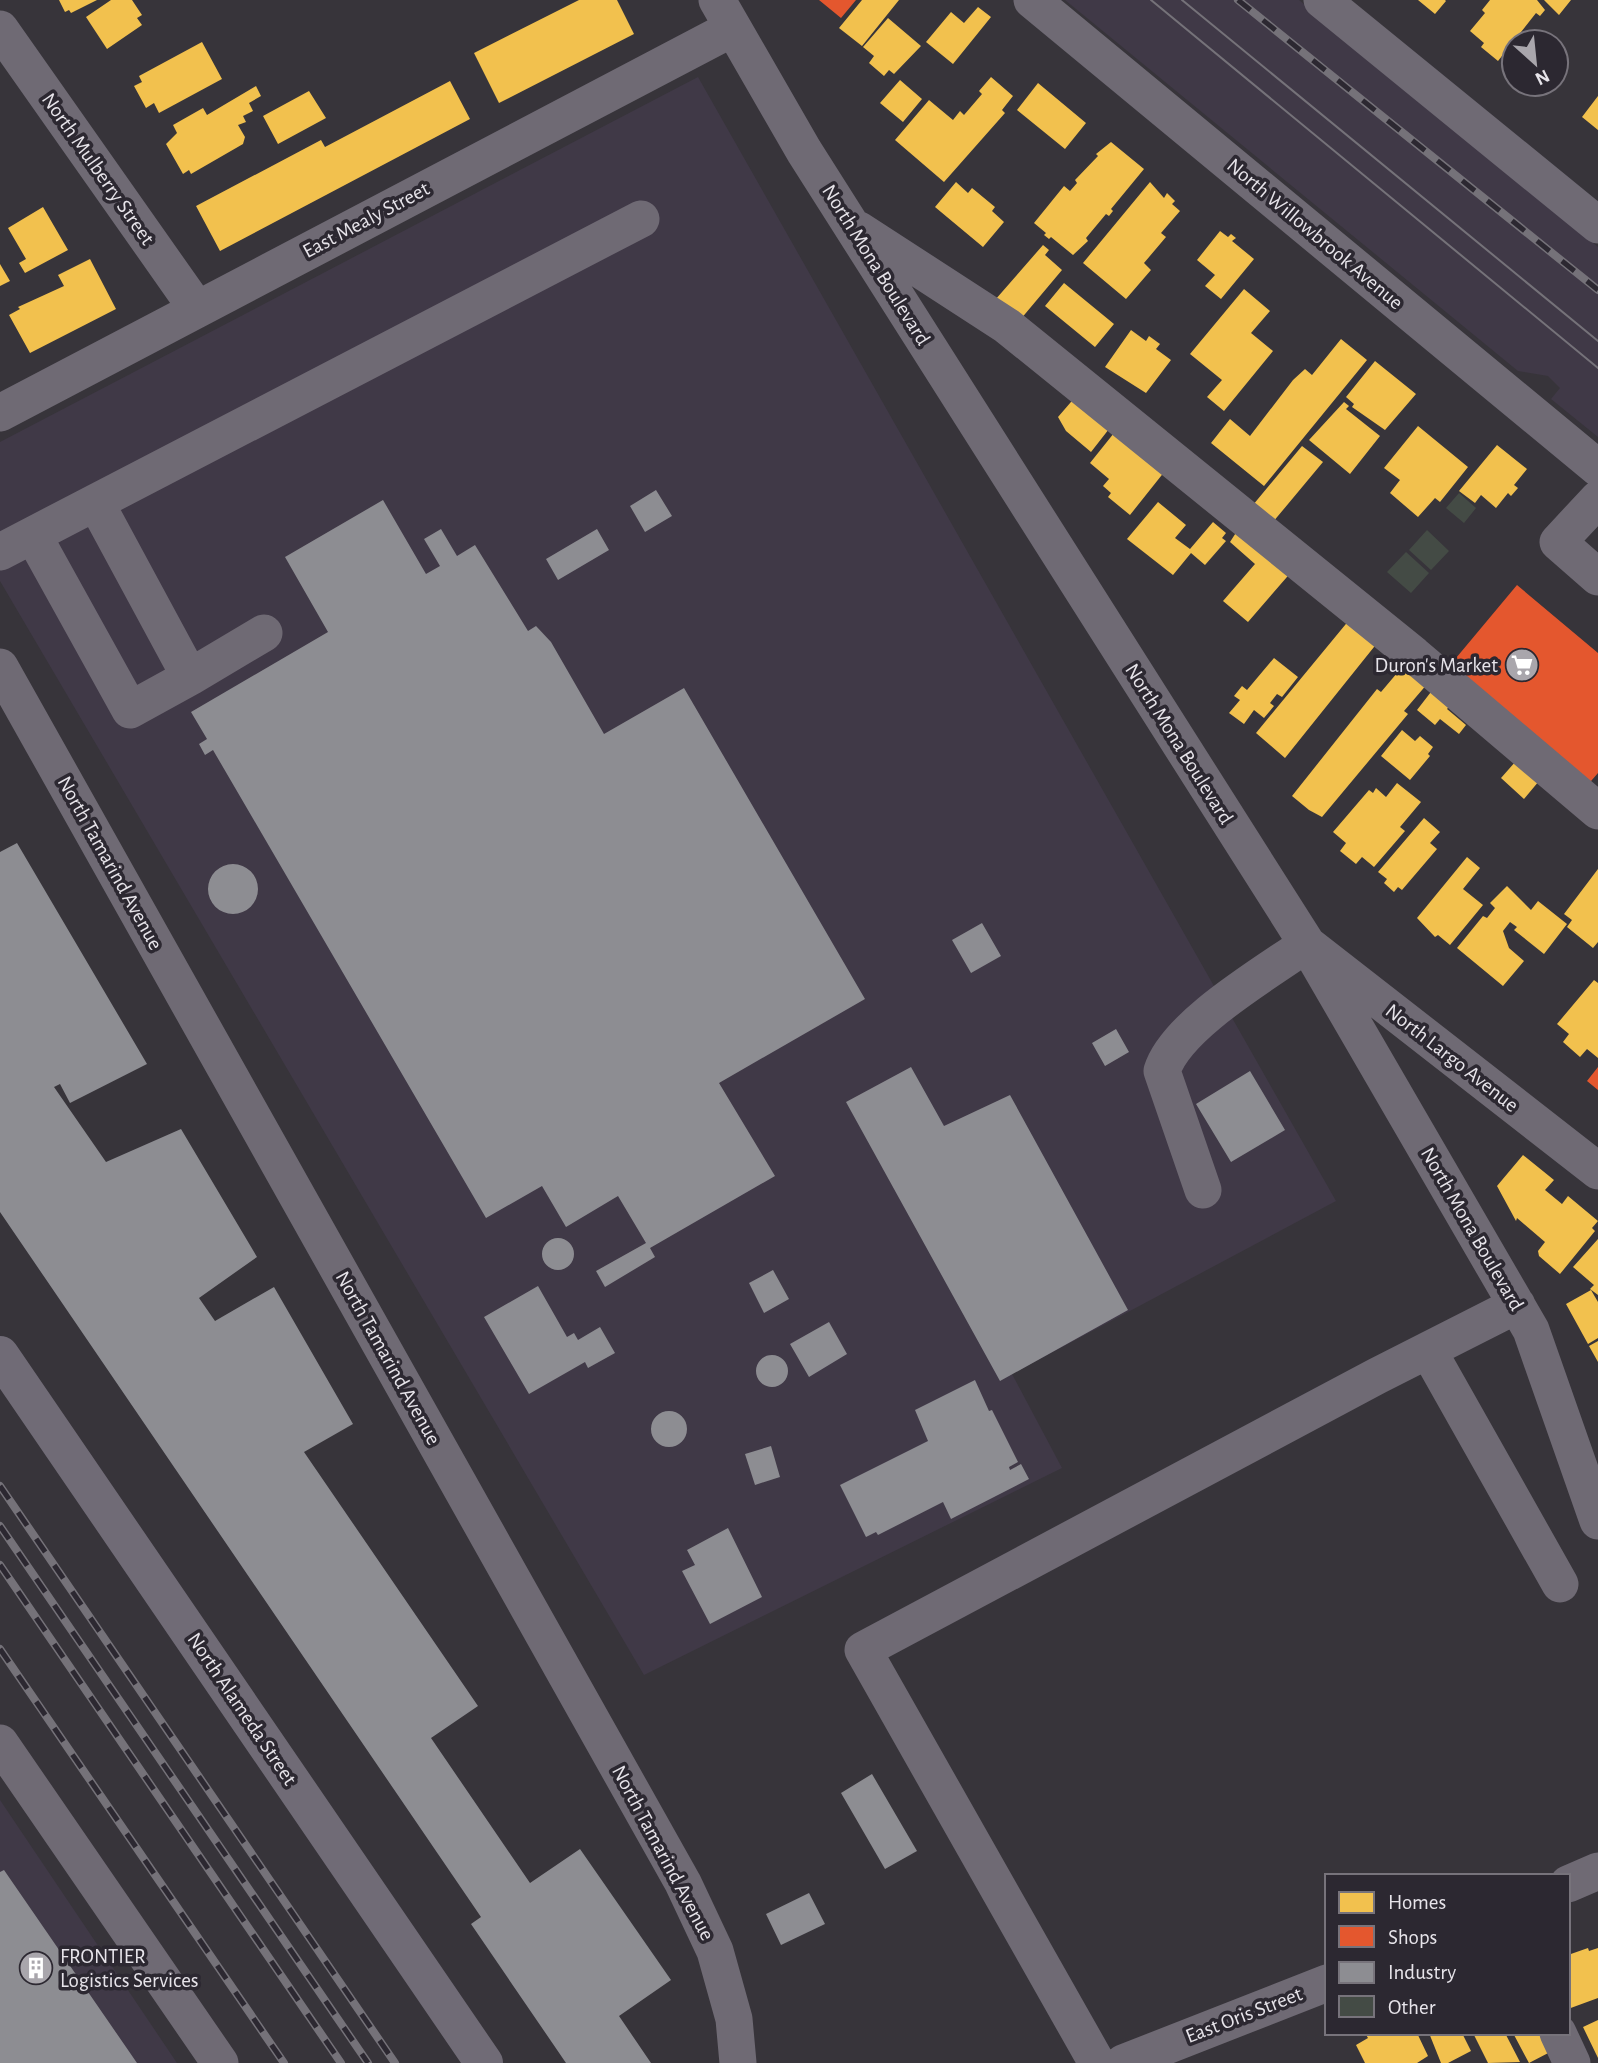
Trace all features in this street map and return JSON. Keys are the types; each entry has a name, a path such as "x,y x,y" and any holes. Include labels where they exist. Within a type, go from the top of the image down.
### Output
{"main road":[{"name":"North Alameda Street","path":"0,1355 484,2063"}],"street":[{"name":"North Willowbrook Avenue","path":"1032,0 1598,468"},
{"path":"1322,0 1598,225"},
{"name":"North Mona Boulevard","path":"725,14 849,224 1307,944 1531,1330 1597,1513"},
{"name":"East Mealy Street","path":"0,413 197,309 725,14"},
{"name":"North Mulberry Street","path":"0,29 197,309"},
{"path":"0,552 641,219"},
{"path":"849,224 1007,326 1414,655 1598,811"},
{"path":"1598,499 1558,542 1598,577"},
{"path":"96,503 190,677"},
{"path":"33,535 130,710 264,633"},
{"name":"North Tamarind Avenue","path":"0,667 683,1883 715,1951 734,2019 738,2063"},
{"path":"1203,1190 1162,1072 1166,1057 1214,1010 1307,944"},
{"name":"North Largo Avenue","path":"1307,944 1598,1171"},
{"path":"1097,2063 863,1650 1517,1305"},
{"path":"1428,1350 1560,1584"},
{"path":"0,1743 220,2063"},
{"path":"1570,1883 1598,1871"},
{"name":"East Oris Street","path":"1123,2063 1325,1984"},
{"path":"1559,2035 1572,2063"}],"shaded area":[{"path":"1065,0 1299,0 1598,247 1598,437 1551,399 1560,388 1548,376 1518,371"},
{"path":"698,77 1336,1201 1012,1374 1062,1468 644,1675 0,581 0,442"},
{"path":"0,1800 177,2063 0,2063"}],"building: Homes":[{"path":"59,0 97,0 71,13 69,10 65,12"},
{"path":"111,0 132,0 142,15 137,18 142,25 107,49 86,17"},
{"path":"579,0 617,0 634,34 499,103 474,53"},
{"path":"862,0 899,0 862,46 839,28"},
{"path":"1418,0 1445,0 1446,1 1435,14"},
{"path":"1490,0 1537,0 1545,10 1540,16 1536,13 1524,28 1500,28 1498,61 1481,47 1484,43 1470,31 1485,13 1482,10"},
{"path":"1544,0 1571,0 1559,15"},
{"path":"978,7 991,17 953,64 926,42 951,12 964,23"},
{"path":"888,18 921,46 894,74 889,70 884,76 869,63 874,56 863,47"},
{"path":"202,42 222,79 159,113 154,103 146,108 134,86 142,82 139,76"},
{"path":"991,77 1013,96 1002,110 1005,113 944,182 895,140 929,100 953,120 960,111 964,115 982,94 979,91"},
{"path":"900,80 922,99 903,122 880,103"},
{"path":"450,81 470,119 220,251 196,206 321,140 325,147"},
{"path":"1038,83 1086,123 1065,149 1017,110"},
{"path":"256,86 261,96 249,103 253,111 243,116 246,122 238,125 245,137 243,144 191,174 189,170 183,174 166,144 177,133 173,125 203,108 207,115"},
{"path":"309,91 326,118 278,144 263,116"},
{"path":"1598,96 1598,130 1582,117"},
{"path":"1111,142 1144,169 1111,209 1113,211 1109,216 1106,214 1086,238 1088,241 1073,255 1051,237 1049,239 1044,235 1046,233 1034,223 1064,186 1070,191 1077,183 1075,180 1098,156 1096,154"},
{"path":"956,182 968,193 972,188 995,207 992,211 1004,222 983,247 935,207"},
{"path":"1150,182 1164,198 1167,193 1175,201 1172,204 1180,211 1161,233 1166,237 1144,263 1151,270 1126,299 1083,263"},
{"path":"43,207 68,250 25,273 19,263 26,259 8,228"},
{"path":"1220,231 1228,237 1231,234 1236,238 1232,241 1254,259 1221,299 1205,286 1215,275 1197,260"},
{"path":"1043,245 1049,250 1045,255 1062,270 1020,320 995,300"},
{"path":"90,259 116,309 30,353 9,315 20,309 18,307 64,286 58,275"},
{"path":"0,264 10,281 0,286"},
{"path":"1064,283 1114,324 1095,347 1045,306"},
{"path":"1244,289 1270,311 1251,333 1273,351 1224,411 1207,397 1222,380 1190,354"},
{"path":"1131,330 1146,341 1149,336 1160,344 1156,349 1171,360 1146,393 1105,367"},
{"path":"1341,339 1367,360 1264,486 1211,443 1230,419 1250,436 1293,380 1305,369 1312,375"},
{"path":"1375,361 1416,394 1385,430 1352,407 1354,404 1346,397"},
{"path":"1077,395 1109,429 1091,452 1066,431 1058,417"},
{"path":"1344,402 1349,406 1346,409 1380,436 1350,474 1309,440"},
{"path":"1418,426 1468,467 1440,502 1435,498 1418,517 1390,493 1400,480 1384,468"},
{"path":"1118,428 1165,471 1130,515 1108,497 1111,493 1103,486 1109,479 1090,463"},
{"path":"1497,445 1527,469 1514,485 1518,488 1511,496 1508,493 1496,508 1481,495 1475,503 1459,491"},
{"path":"1302,446 1323,462 1268,528 1248,511"},
{"path":"1158,502 1186,525 1175,538 1190,549 1213,522 1226,533 1222,538 1226,541 1205,565 1191,553 1173,575 1127,539"},
{"path":"1239,528 1293,570 1248,622 1223,601 1255,564 1230,542"},
{"path":"1350,619 1378,642 1285,758 1256,733"},
{"path":"1274,658 1298,677 1282,697 1277,694 1270,703 1274,706 1264,718 1254,710 1244,724 1229,713 1240,700 1234,696 1242,686 1247,690"},
{"path":"1403,666 1428,683 1404,711 1408,714 1322,817 1309,810 1292,796 1377,689 1381,692"},
{"path":"1434,688 1452,703 1447,709 1466,725 1459,734 1440,719 1435,725 1417,710"},
{"path":"1402,730 1415,741 1420,736 1433,747 1428,754 1430,756 1410,780 1381,756"},
{"path":"1516,761 1539,781 1524,799 1501,778"},
{"path":"1397,783 1421,802 1400,827 1405,831 1374,867 1362,857 1356,864 1340,851 1346,843 1333,832 1369,790 1373,793 1376,788 1386,797"},
{"path":"1424,818 1440,832 1430,843 1437,849 1402,890 1398,887 1394,892 1384,883 1387,879 1378,872"},
{"path":"1467,857 1480,868 1463,889 1483,905 1450,945 1438,935 1435,937 1417,918"},
{"path":"1598,869 1598,942 1593,948 1567,927 1572,920 1564,914"},
{"path":"1507,886 1531,910 1538,901 1567,924 1544,954 1514,930 1517,927 1510,922 1503,931 1509,948 1524,961 1503,986 1457,948 1483,916 1487,918 1495,908 1490,903"},
{"path":"1594,980 1598,983 1598,1058 1587,1049 1580,1057 1563,1042 1569,1034 1557,1024"},
{"path":"1523,1155 1554,1180 1545,1190 1562,1204 1568,1196 1598,1221 1592,1228 1595,1231 1560,1274 1539,1256 1538,1251 1545,1242 1517,1218 1516,1221 1497,1186"},
{"path":"1598,1239 1598,1295 1590,1289 1594,1285 1573,1267"},
{"path":"1591,1290 1598,1302 1598,1338 1588,1344 1566,1304"},
{"path":"1598,1341 1598,1362 1589,1346"},
{"path":"1588,1948 1589,1951 1598,1948 1598,1998 1570,2008 1570,1954"},
{"path":"1598,2020 1598,2058 1583,2027"},
{"path":"1366,2035 1418,2035 1428,2056 1417,2063 1365,2063 1356,2045 1368,2038"},
{"path":"1430,2035 1463,2035 1471,2051 1448,2063 1441,2063"},
{"path":"1474,2035 1506,2035 1520,2062 1488,2063"},
{"path":"1514,2035 1546,2035 1554,2050 1529,2063"}],"building: Shops":[{"path":"819,0 856,0 841,18"},
{"name":"Duron's Market","path":"1517,585 1598,653 1598,773 1585,788 1446,670"},
{"path":"1598,1067 1598,1090 1587,1081"}],"building: Industry":[{"path":"656,490 672,516 645,532 630,506"},
{"path":"383,500 426,574 440,566 424,539 441,529 457,556 475,545 528,631 536,626 551,642 604,734 684,688 865,999 719,1083 775,1176 650,1248 655,1257 605,1287 596,1271 646,1243 618,1196 566,1227 542,1186 486,1218 213,750 205,755 199,744 207,739 191,712 328,632 285,557"},
{"path":"597,529 609,550 558,580 546,559"},
{"path":"17,843 147,1064 70,1103 60,1084 54,1087 106,1162 181,1129 257,1257 199,1298 215,1321 274,1287 353,1424 304,1452 478,1706 431,1738 530,1883 580,1849 671,1980 619,2016 651,2063 566,2063 471,1924 481,1917 0,1212 0,852"},
{"path":"223,865 243,865 257,879 257,899 243,913 223,913 209,899 209,879"},
{"path":"982,923 1001,956 971,973 952,940"},
{"path":"1116,1029 1129,1052 1105,1066 1092,1043"},
{"path":"911,1067 944,1126 1010,1095 1128,1310 1000,1381 846,1102"},
{"path":"1250,1071 1285,1130 1231,1162 1196,1104"},
{"path":"558,1238 570,1242 574,1254 570,1266 558,1270 546,1266 542,1254 546,1242"},
{"path":"773,1270 789,1299 764,1313 749,1283"},
{"path":"538,1286 567,1337 574,1333 578,1340 600,1327 615,1353 588,1368 585,1362 529,1394 484,1317"},
{"path":"829,1322 847,1354 809,1377 790,1344"},
{"path":"772,1355 783,1360 788,1371 783,1382 772,1387 761,1382 756,1371 761,1360"},
{"path":"975,1380 1018,1462 1009,1467 1010,1470 1021,1464 1029,1479 951,1519 943,1502 878,1535 876,1532 866,1537 840,1485 928,1441 915,1410"},
{"path":"669,1411 682,1416 687,1429 682,1442 669,1447 656,1442 651,1429 656,1416"},
{"path":"771,1446 780,1477 755,1485 745,1454"},
{"path":"728,1528 762,1597 710,1624 682,1571 695,1565 687,1550"},
{"path":"872,1774 917,1851 885,1869 841,1793"},
{"name":"FRONTIER Logistics Services","path":"4,1870 137,2063 0,2063 0,1872"},
{"path":"809,1893 825,1924 781,1945 766,1914"}],"building: Other":[{"path":"1459,493 1476,508 1464,523 1446,508"},
{"path":"1427,530 1449,551 1431,570 1409,550"},
{"path":"1406,552 1429,573 1411,593 1387,572"}],"tram line":[{"path":"1151,0 1598,368"},
{"path":"1182,0 1598,341"}],"railway":[{"path":"1238,0 1598,290"},
{"path":"0,1486 395,2063"},
{"path":"0,1526 368,2063"},
{"path":"0,1565 341,2063"},
{"path":"0,1649 284,2063"}],"place":[{"name":"Duron's Market","path":"1522,665"},
{"name":"FRONTIER Logistics Services","path":"36,1968"}]}
